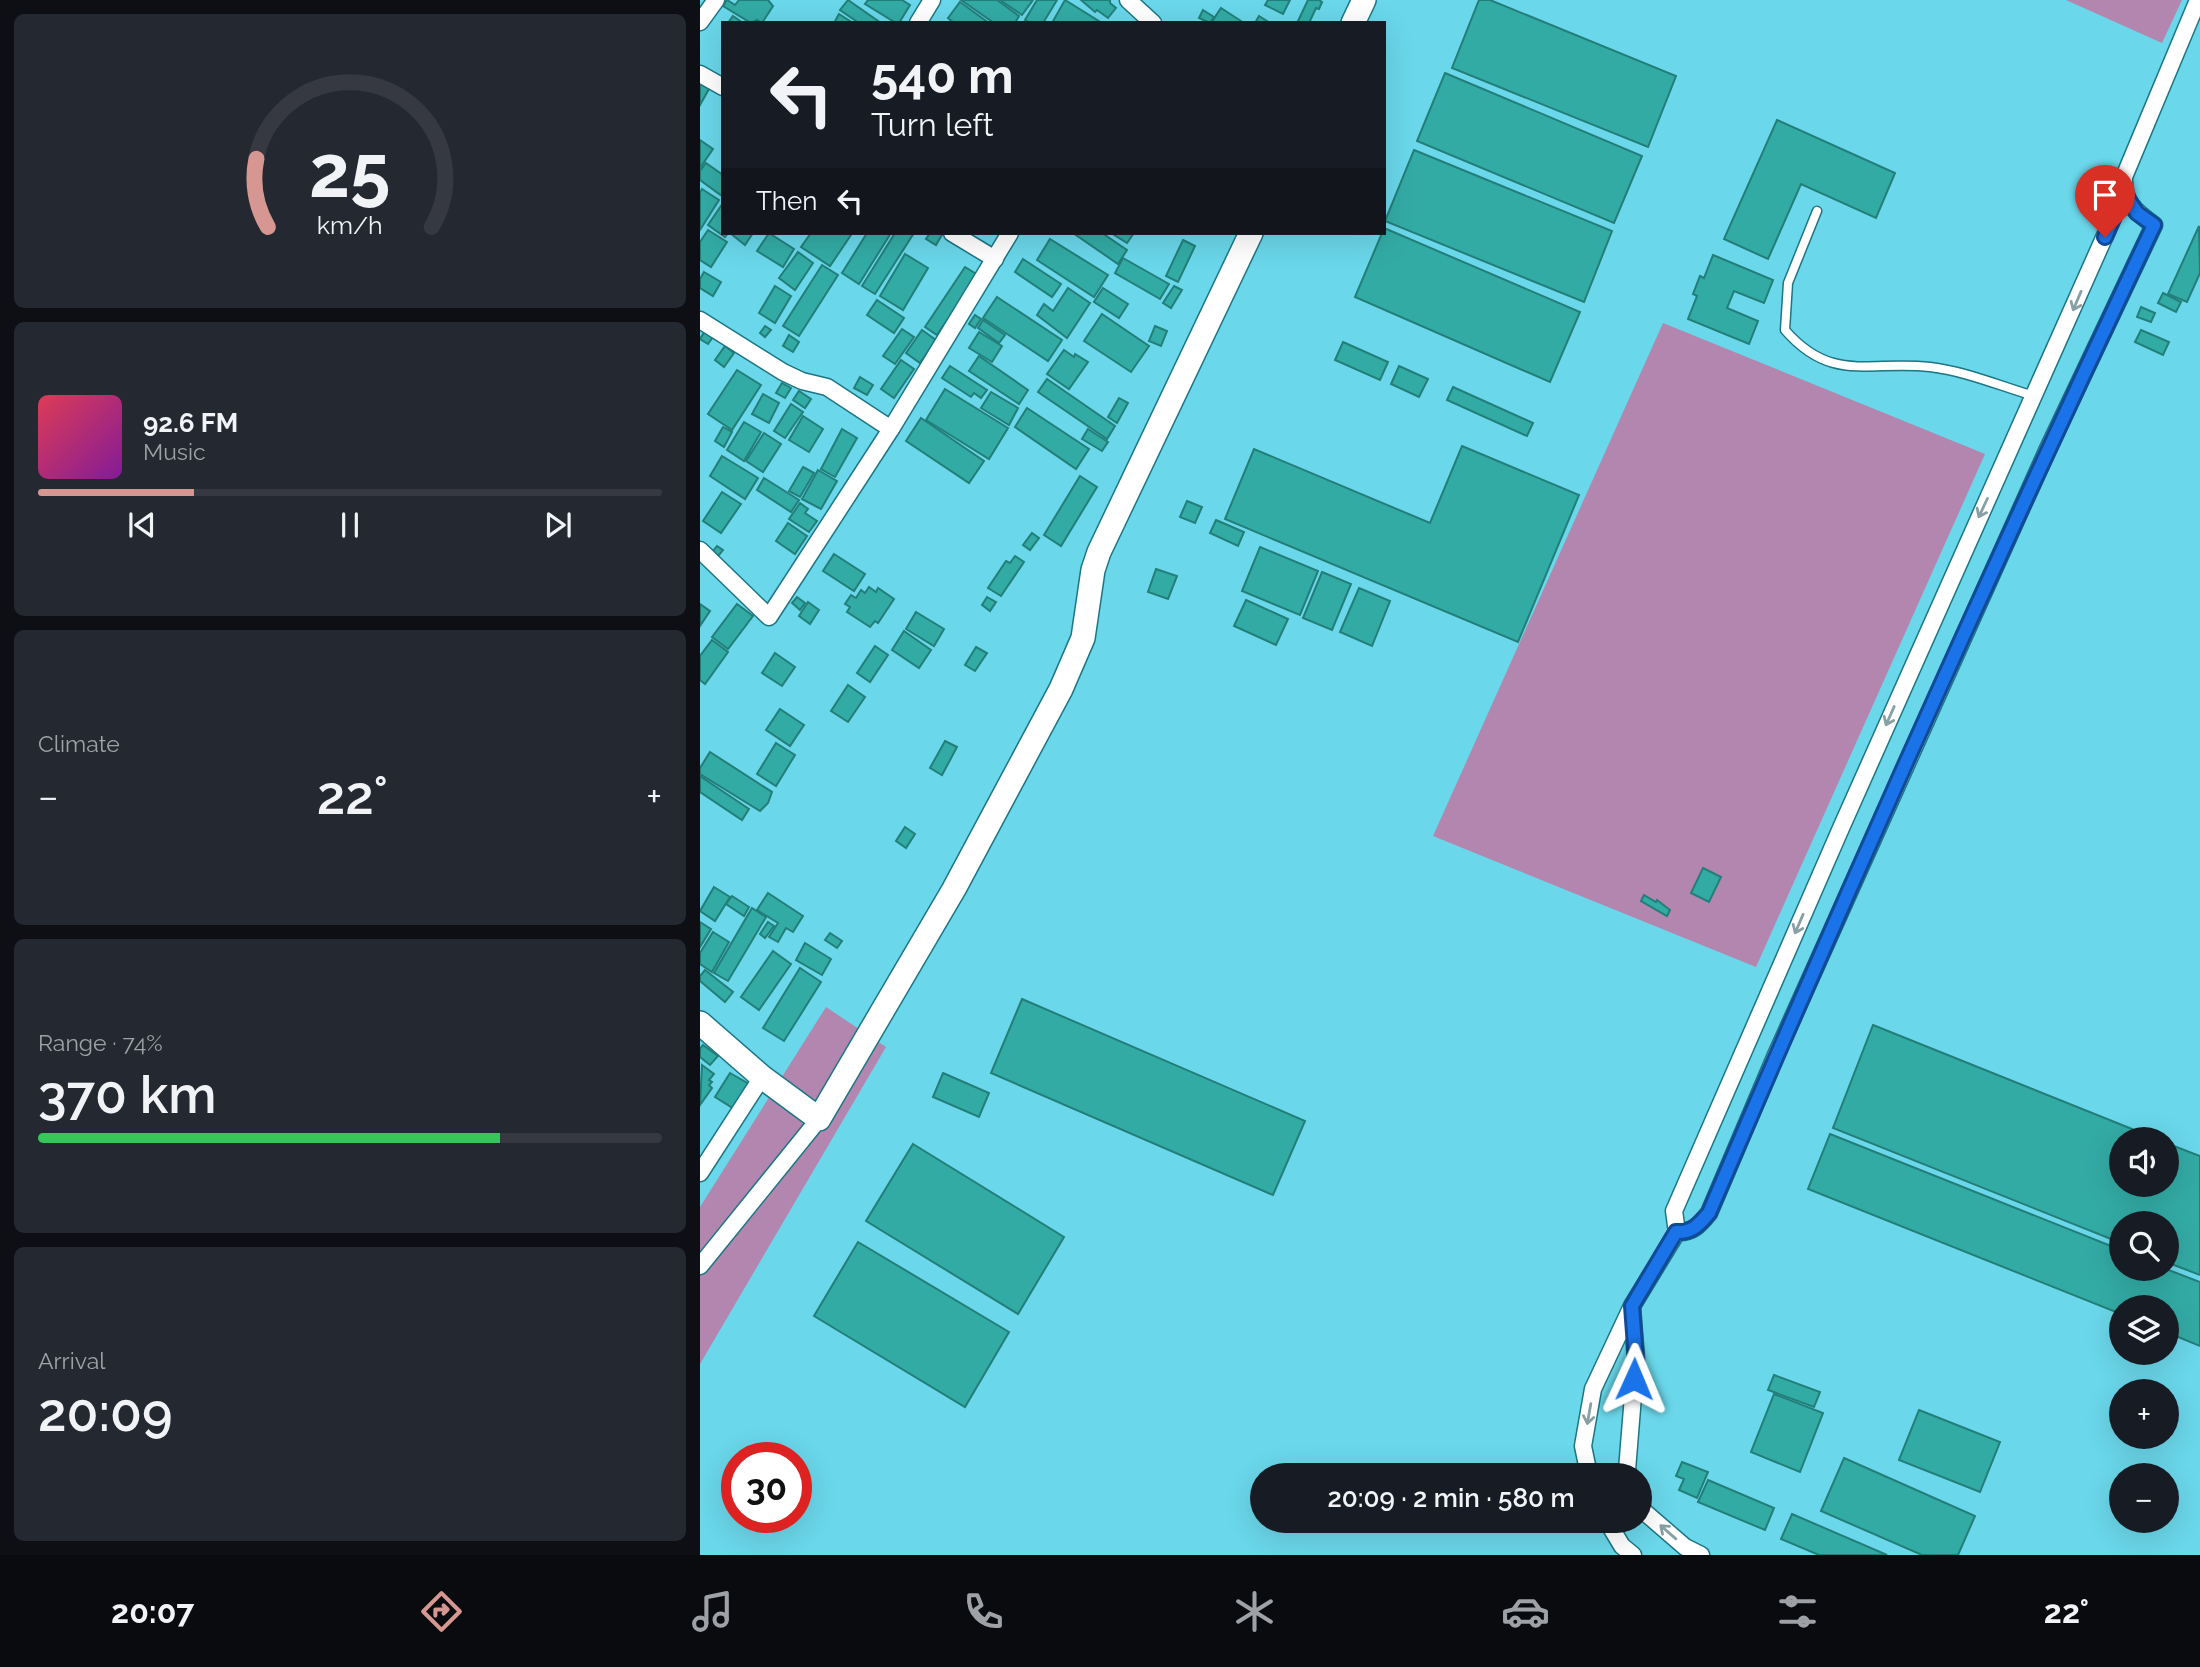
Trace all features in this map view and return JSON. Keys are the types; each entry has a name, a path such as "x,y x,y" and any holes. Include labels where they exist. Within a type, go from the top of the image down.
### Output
{"street":[{"path":"700,22 716,0"},
{"path":"919,21 932,0"},
{"path":"1354,21 1364,0"},
{"path":"1587,1463 1583,1446 1593,1389 1632,1306 1676,1232 1674,1211 1857,790 2124,193 2124,177 2198,0"},
{"path":"1132,7 1150,21"},
{"path":"700,74 721,85"},
{"path":"1676,1232 1697,1228 1709,1213 1776,1055 2047,451 2154,225 2137,213 2124,193"},
{"path":"955,235 995,259"},
{"path":"700,550 769,617 891,429 1009,235"},
{"path":"700,1266 819,1119 954,889 1061,689 1083,638 1093,570 1099,552 1250,235"},
{"path":"700,320 783,372 835,391 891,429"},
{"path":"700,1023 762,1077 819,1119"},
{"path":"702,1165 762,1077"},
{"path":"1628,1463 1636,1359 1632,1306"},
{"path":"1652,1518 1685,1547 1701,1555"},
{"path":"1614,1533 1622,1546 1633,1555"}],"lane":[{"path":"1817,211 1788,283 1785,330 1799,346 1830,363 1859,368 1929,367 1956,372 2034,396"}],"shaded area":[{"path":"2066,0 2182,0 2162,43"},
{"path":"1663,323 1985,454 1756,967 1433,836"},
{"path":"826,1007 886,1047 700,1364 700,1207"}],"building":[{"path":"727,0 735,5 739,0 768,0 773,6 763,21 748,21 723,6"},
{"path":"848,0 878,21 856,21 840,10"},
{"path":"868,0 902,0 910,5 900,21 893,21 865,4"},
{"path":"961,0 997,0 1019,16 1016,21 991,21"},
{"path":"1000,0 1033,0 1022,15"},
{"path":"1037,0 1057,0 1044,21 1025,20"},
{"path":"1065,0 1099,21 1053,21"},
{"path":"1081,0 1110,0 1116,8 1108,18 1097,10 1095,12"},
{"path":"1268,0 1290,0 1283,14 1265,5"},
{"path":"1308,0 1322,2 1310,21 1298,21"},
{"path":"1479,0 1490,0 1676,76 1648,147 1452,68"},
{"path":"960,2 986,21 952,21 948,18"},
{"path":"1221,8 1241,21 1212,21"},
{"path":"1203,10 1214,17 1211,21 1199,18"},
{"path":"839,14 850,21 835,21"},
{"path":"1445,73 1642,156 1614,223 1417,141"},
{"path":"700,83 709,89 700,105"},
{"path":"1777,120 1895,173 1876,218 1801,184 1768,259 1724,239"},
{"path":"700,140 713,149 700,168"},
{"path":"1414,150 1612,231 1584,302 1386,221"},
{"path":"706,163 721,174 721,195 700,180 700,171"},
{"path":"702,189 719,200 700,230 700,193"},
{"path":"721,206 721,234 708,225"},
{"path":"2199,226 2200,273 2187,302 2168,294"},
{"path":"1386,229 1580,312 1550,382 1355,297 1381,235 1386,235"},
{"path":"708,230 727,242 711,267 700,260 700,242"},
{"path":"732,235 752,235 745,245"},
{"path":"768,235 794,249 783,267 757,251"},
{"path":"810,235 851,235 830,266 801,247"},
{"path":"866,235 890,235 859,284 842,273"},
{"path":"894,235 913,235 875,294 862,286"},
{"path":"929,235 942,235 936,245 926,239"},
{"path":"1076,235 1105,235 1127,250 1118,264"},
{"path":"1114,235 1133,235 1127,243"},
{"path":"1050,239 1108,275 1094,297 1037,260"},
{"path":"1183,240 1195,246 1178,282 1166,276"},
{"path":"798,252 813,263 795,290 779,278"},
{"path":"905,254 928,268 903,310 880,296"},
{"path":"1713,255 1773,280 1764,303 1734,291 1727,308 1758,321 1749,344 1688,319 1697,296 1693,294 1700,276 1704,278"},
{"path":"1123,258 1169,284 1160,299 1115,273"},
{"path":"1023,259 1061,284 1052,297 1015,272"},
{"path":"822,265 838,275 799,336 783,326"},
{"path":"965,267 978,275 937,335 925,327"},
{"path":"704,272 721,282 713,296 700,288 700,279"},
{"path":"775,286 791,296 775,323 759,313"},
{"path":"1174,286 1182,290 1171,308 1163,303"},
{"path":"1068,288 1090,303 1067,338 1037,315 1044,304 1053,311"},
{"path":"1103,288 1128,304 1119,318 1094,302"},
{"path":"2163,293 2181,302 2176,312 2158,303"},
{"path":"997,297 1062,340 1048,361 983,318"},
{"path":"877,300 904,318 894,333 867,315"},
{"path":"2141,307 2155,313 2151,322 2137,317"},
{"path":"1102,314 1149,346 1131,372 1084,341"},
{"path":"975,315 981,319 975,328 969,324"},
{"path":"983,320 1005,335 999,343 978,328"},
{"path":"765,326 771,330 765,337 760,333"},
{"path":"1155,326 1167,331 1161,346 1149,341"},
{"path":"902,329 914,337 895,364 883,356"},
{"path":"922,330 936,340 920,363 906,353"},
{"path":"2141,330 2169,342 2163,355 2135,342"},
{"path":"705,331 713,337 708,344 700,339"},
{"path":"979,332 1002,346 992,362 969,348"},
{"path":"789,335 799,342 793,352 783,346"},
{"path":"1343,342 1388,362 1380,380 1335,360"},
{"path":"725,346 734,353 724,367 715,360"},
{"path":"1064,350 1088,362 1069,389 1047,374"},
{"path":"979,356 1028,390 1019,404 969,371"},
{"path":"901,360 914,369 894,398 881,389"},
{"path":"950,366 987,390 981,398 974,393 971,397 942,378"},
{"path":"1399,366 1428,379 1419,397 1391,384"},
{"path":"737,370 761,385 732,430 708,414"},
{"path":"860,377 873,385 867,395 854,388"},
{"path":"1047,379 1115,426 1107,439 1038,392"},
{"path":"782,383 791,388 785,398 776,393"},
{"path":"1453,387 1533,423 1527,436 1447,400"},
{"path":"945,389 1008,428 989,459 926,420"},
{"path":"799,391 811,399 805,408 793,400"},
{"path":"991,392 1018,408 1009,425 981,408"},
{"path":"763,394 779,403 769,423 752,414"},
{"path":"1119,398 1128,403 1117,423 1108,417"},
{"path":"791,404 803,412 785,438 774,431"},
{"path":"1027,408 1089,449 1076,469 1015,427"},
{"path":"803,416 823,429 809,452 789,440"},
{"path":"921,418 984,461 969,483 906,441"},
{"path":"744,422 761,432 744,461 727,450"},
{"path":"723,427 732,432 724,447 715,441"},
{"path":"842,429 857,438 835,477 821,469"},
{"path":"1088,429 1108,442 1102,451 1082,439"},
{"path":"764,433 781,444 763,472 746,461"},
{"path":"1462,446 1579,495 1518,642 1225,519 1254,449 1430,523"},
{"path":"722,456 758,478 745,499 710,476"},
{"path":"803,467 814,473 800,497 789,491"},
{"path":"818,470 837,481 821,509 802,499"},
{"path":"1080,476 1097,487 1061,546 1044,535"},
{"path":"764,478 799,500 791,512 757,490"},
{"path":"722,492 741,504 721,533 703,521"},
{"path":"1187,501 1202,507 1195,523 1180,517"},
{"path":"800,503 808,509 805,513 817,521 809,532 789,519"},
{"path":"1216,520 1244,532 1238,546 1210,533"},
{"path":"788,523 807,536 795,554 776,541"},
{"path":"1032,533 1039,538 1030,550 1023,545"},
{"path":"717,546 723,550 715,560 709,556"},
{"path":"1260,547 1318,571 1300,615 1242,591"},
{"path":"834,554 865,574 854,591 823,571"},
{"path":"1015,556 1024,562 1001,596 988,588 1006,561 1010,563"},
{"path":"1156,569 1177,576 1168,599 1148,592"},
{"path":"1322,572 1351,584 1332,630 1303,618"},
{"path":"869,587 876,592 878,588 894,599 878,623 875,621 870,627 847,612 850,607 845,604 851,595 856,598 861,590 865,593"},
{"path":"1359,588 1390,601 1372,646 1340,632"},
{"path":"797,597 805,603 800,610 792,603"},
{"path":"987,597 996,602 990,611 982,605"},
{"path":"1246,600 1288,619 1276,645 1234,626"},
{"path":"808,602 819,610 810,624 799,616"},
{"path":"700,604 710,611 700,626"},
{"path":"737,604 753,616 728,649 712,637"},
{"path":"916,612 944,629 934,646 906,629"},
{"path":"904,631 931,650 919,668 892,650"},
{"path":"712,640 728,652 705,684 700,680 700,656"},
{"path":"875,646 888,655 870,682 857,673"},
{"path":"976,647 987,653 975,671 965,665"},
{"path":"775,653 795,667 782,686 762,673"},
{"path":"848,685 865,697 848,722 831,711"},
{"path":"780,709 804,725 790,746 766,730"},
{"path":"945,741 957,747 942,775 930,768"},
{"path":"776,743 795,755 776,786 757,774"},
{"path":"710,752 772,792 768,803 760,811 700,774 700,768"},
{"path":"700,776 749,809 742,820 700,792"},
{"path":"905,827 915,834 906,848 896,841"},
{"path":"1703,868 1721,877 1709,902 1691,893"},
{"path":"714,887 730,897 715,921 700,911"},
{"path":"768,893 803,916 793,932 786,928 778,942 769,937 778,923 757,910"},
{"path":"1644,895 1656,902 1657,900 1670,910 1667,916 1641,901"},
{"path":"732,896 749,907 744,916 726,904"},
{"path":"752,908 766,917 728,981 714,973"},
{"path":"700,922 711,929 700,947"},
{"path":"768,922 774,926 765,938 760,934"},
{"path":"713,932 729,942 712,972 700,964 700,953"},
{"path":"830,933 842,941 837,948 825,940"},
{"path":"805,943 831,959 822,975 796,960"},
{"path":"773,951 791,964 759,1010 741,997"},
{"path":"800,968 821,982 784,1041 763,1028"},
{"path":"705,970 733,992 725,1002 700,981"},
{"path":"1022,999 1305,1121 1273,1195 991,1073"},
{"path":"1873,1025 2127,1127 2109,1127 2109,1197 2179,1197 2179,1148 2200,1156 2200,1275 2179,1267 2179,1211 2109,1211 2109,1238 1833,1128"},
{"path":"703,1045 718,1056 710,1065 700,1057"},
{"path":"702,1065 714,1074 709,1080 712,1082 709,1085 712,1088 700,1105"},
{"path":"730,1073 751,1085 736,1110 715,1097"},
{"path":"943,1073 989,1093 979,1117 933,1097"},
{"path":"1830,1134 2109,1245 2109,1281 2179,1281 2179,1274 2200,1282 2200,1346 2179,1337 2179,1295 2109,1295 2109,1309 1808,1189"},
{"path":"913,1144 1064,1237 1018,1314 866,1221"},
{"path":"858,1242 1009,1332 965,1407 814,1316"},
{"path":"1774,1375 1820,1392 1814,1407 1768,1390"},
{"path":"1774,1394 1823,1413 1800,1472 1751,1452"},
{"path":"1919,1410 2000,1442 1980,1492 1899,1460"},
{"path":"1844,1458 1975,1516 1958,1555 1922,1555 1821,1511"},
{"path":"1682,1462 1708,1472 1697,1498 1679,1490 1684,1479 1676,1476"},
{"path":"1708,1480 1774,1508 1765,1530 1698,1502"},
{"path":"1792,1514 1887,1555 1819,1555 1781,1539"}],"route":[{"path":"1634,1379 1636,1359 1632,1306 1676,1232 1697,1228 1709,1213 1776,1055 2047,451 2154,225 2137,213 2124,193 2105,237"}]}
